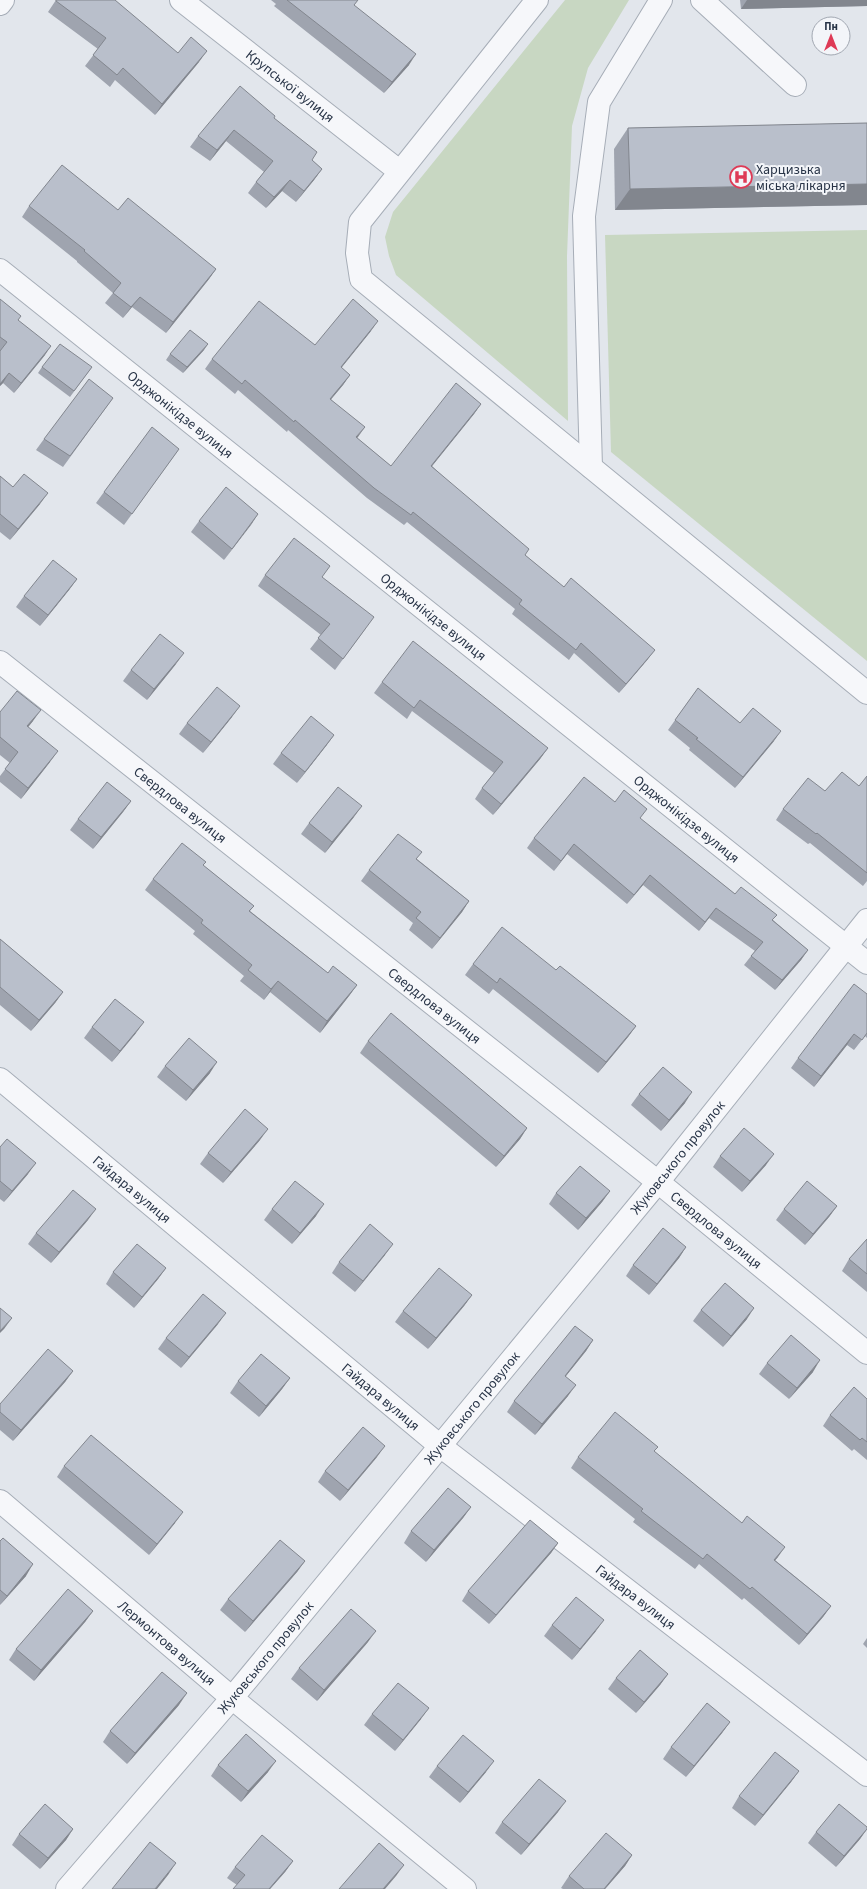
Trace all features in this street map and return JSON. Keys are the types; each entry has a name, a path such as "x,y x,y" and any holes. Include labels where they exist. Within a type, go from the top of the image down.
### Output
{"street":[{"path":"0,4 3,0"},
{"name":"Крупської вулиця","path":"181,0 399,171"},
{"path":"537,0 399,171 360,222 357,253 361,279 867,693"},
{"path":"591,467 584,216 599,102 661,0"},
{"path":"702,0 795,85"},
{"name":"Орджонікідзе вулиця","path":"0,270 867,963"},
{"name":"Свердлова вулиця","path":"0,662 658,1182 867,1353"},
{"name":"Жуковського провулок","path":"67,1889 232,1698 439,1445 658,1182 867,920"},
{"name":"Гайдара вулиця","path":"0,1079 439,1445 867,1775"},
{"name":"Лермонтова вулиця","path":"0,1501 232,1698 465,1889"}],"green space":[{"path":"565,0 629,0 588,68 572,126 567,256 568,421 396,275 389,256 385,237 393,212"},
{"path":"867,230 867,661 611,452 605,235"}],"building":[{"path":"56,0 115,0 178,53 191,37 207,51 162,104 123,68 117,75 93,55 106,38"},
{"path":"287,0 358,0 354,5 416,54 392,82"},
{"path":"240,86 275,116 274,118 317,152 312,160 322,169 304,191 290,180 274,197 256,182 273,161 234,130 217,150 198,136"},
{"name":"Харцизька міська лікарня","path":"867,123 867,184 630,189 628,128"},
{"path":"62,165 118,210 128,198 216,269 173,322 140,297 131,307 113,293 121,283 84,251 85,250 29,206"},
{"path":"0,299 21,316 18,320 51,346 21,383 9,373 0,384 0,351 7,342 0,337"},
{"path":"353,299 378,321 341,367 350,375 330,399 365,427 356,437 391,466 456,383 481,404 431,466 529,549 525,555 564,587 571,578 655,650 626,684 581,643 576,650 519,604 522,600 413,512 411,515 374,488 295,420 294,422 245,380 242,384 212,359 259,301 315,345"},
{"path":"190,330 208,344 187,367 170,354"},
{"path":"60,344 92,367 74,391 42,367"},
{"path":"89,379 113,398 70,456 44,439"},
{"path":"152,427 179,449 132,514 104,492"},
{"path":"24,474 48,493 18,529 0,514 0,476 13,487"},
{"path":"226,487 258,514 232,549 199,521"},
{"path":"294,538 330,566 322,577 374,617 343,659 318,638 330,624 265,575"},
{"path":"53,560 77,579 48,615 24,596"},
{"path":"160,634 184,653 154,689 131,670"},
{"path":"413,641 548,748 501,804 482,788 503,762 420,700 414,708 382,682"},
{"path":"217,687 240,706 211,742 187,723"},
{"path":"698,688 740,723 753,708 781,731 743,777 675,720"},
{"path":"17,691 41,710 27,726 58,751 28,788 5,769 18,752 0,737 0,712"},
{"path":"311,716 334,735 305,772 281,753"},
{"path":"842,772 859,786 867,776 867,873 817,833 816,834 783,809 808,778 825,791"},
{"path":"584,777 615,802 624,790 647,809 640,818 735,894 741,887 777,915 772,920 808,950 782,980 751,956 763,942 716,908 705,922 650,875 634,895 574,844 561,861 534,838"},
{"path":"107,782 131,801 101,837 78,819"},
{"path":"338,787 362,806 332,842 309,823"},
{"path":"398,834 422,852 416,859 469,901 440,938 416,918 421,912 369,870"},
{"path":"182,843 206,862 203,865 254,906 249,911 328,973 333,966 357,985 327,1021 278,981 271,989 248,970 252,965 201,923 203,920 153,879"},
{"path":"502,927 556,970 560,966 636,1026 606,1062 500,978 497,983 473,964"},
{"path":"0,939 63,992 39,1020 0,987"},
{"path":"854,984 867,994 867,1033 862,1040 854,1034 821,1076 798,1058"},
{"path":"115,999 144,1022 120,1051 92,1027"},
{"path":"391,1013 527,1128 504,1156 368,1041"},
{"path":"189,1038 217,1062 193,1090 165,1066"},
{"path":"663,1067 692,1092 669,1120 639,1094"},
{"path":"245,1109 268,1129 231,1172 208,1153"},
{"path":"744,1128 774,1154 750,1181 720,1156"},
{"path":"7,1139 36,1163 12,1191 0,1181 0,1147"},
{"path":"580,1166 610,1191 586,1218 556,1193"},
{"path":"295,1181 324,1204 300,1233 272,1209"},
{"path":"807,1181 837,1206 813,1234 784,1209"},
{"path":"73,1190 96,1209 59,1252 36,1233"},
{"path":"370,1224 393,1244 363,1281 339,1262"},
{"path":"663,1228 686,1247 657,1284 633,1265"},
{"path":"867,1239 867,1274 849,1259"},
{"path":"137,1244 166,1268 142,1297 113,1272"},
{"path":"439,1268 472,1295 436,1338 403,1311"},
{"path":"725,1283 754,1308 731,1336 701,1310"},
{"path":"203,1294 226,1313 189,1357 166,1338"},
{"path":"0,1308 12,1318 0,1331"},
{"path":"575,1326 593,1340 565,1376 576,1385 542,1424 514,1401"},
{"path":"791,1335 820,1360 797,1388 767,1363"},
{"path":"48,1349 73,1371 21,1430 0,1412 0,1404"},
{"path":"261,1354 290,1378 266,1406 238,1381"},
{"path":"854,1387 867,1399 867,1442 862,1438 860,1440 830,1415"},
{"path":"615,1412 658,1447 654,1451 742,1523 747,1516 785,1547 774,1560 831,1606 807,1634 752,1587 750,1589 707,1554 703,1559 641,1511 643,1509 578,1457"},
{"path":"363,1427 385,1446 348,1490 325,1471"},
{"path":"91,1435 183,1512 157,1544 64,1466"},
{"path":"448,1488 471,1507 434,1550 411,1531"},
{"path":"530,1520 558,1543 496,1615 468,1591"},
{"path":"3,1538 33,1564 7,1596 0,1590 0,1541"},
{"path":"280,1540 305,1561 253,1621 228,1599"},
{"path":"68,1589 93,1611 41,1670 16,1649"},
{"path":"576,1597 604,1620 580,1649 552,1625"},
{"path":"351,1609 376,1631 324,1690 299,1668"},
{"path":"640,1650 668,1674 644,1702 616,1678"},
{"path":"162,1672 187,1693 135,1753 110,1731"},
{"path":"398,1683 429,1708 403,1740 372,1714"},
{"path":"707,1703 730,1722 694,1766 671,1747"},
{"path":"246,1734 276,1761 248,1791 218,1765"},
{"path":"463,1735 494,1761 468,1792 437,1766"},
{"path":"775,1752 799,1771 763,1815 739,1796"},
{"path":"539,1779 566,1801 529,1844 502,1822"},
{"path":"45,1804 73,1829 48,1858 19,1834"},
{"path":"839,1804 867,1827 867,1829 844,1856 816,1832"},
{"path":"606,1833 632,1855 604,1889 584,1889 569,1876"},
{"path":"262,1835 293,1861 269,1889 233,1889 245,1875 235,1867"},
{"path":"150,1842 176,1863 155,1889 112,1889"},
{"path":"379,1843 404,1865 383,1889 339,1889"}],"place":[{"name":"Харцизька міська лікарня","path":"741,177"}]}
